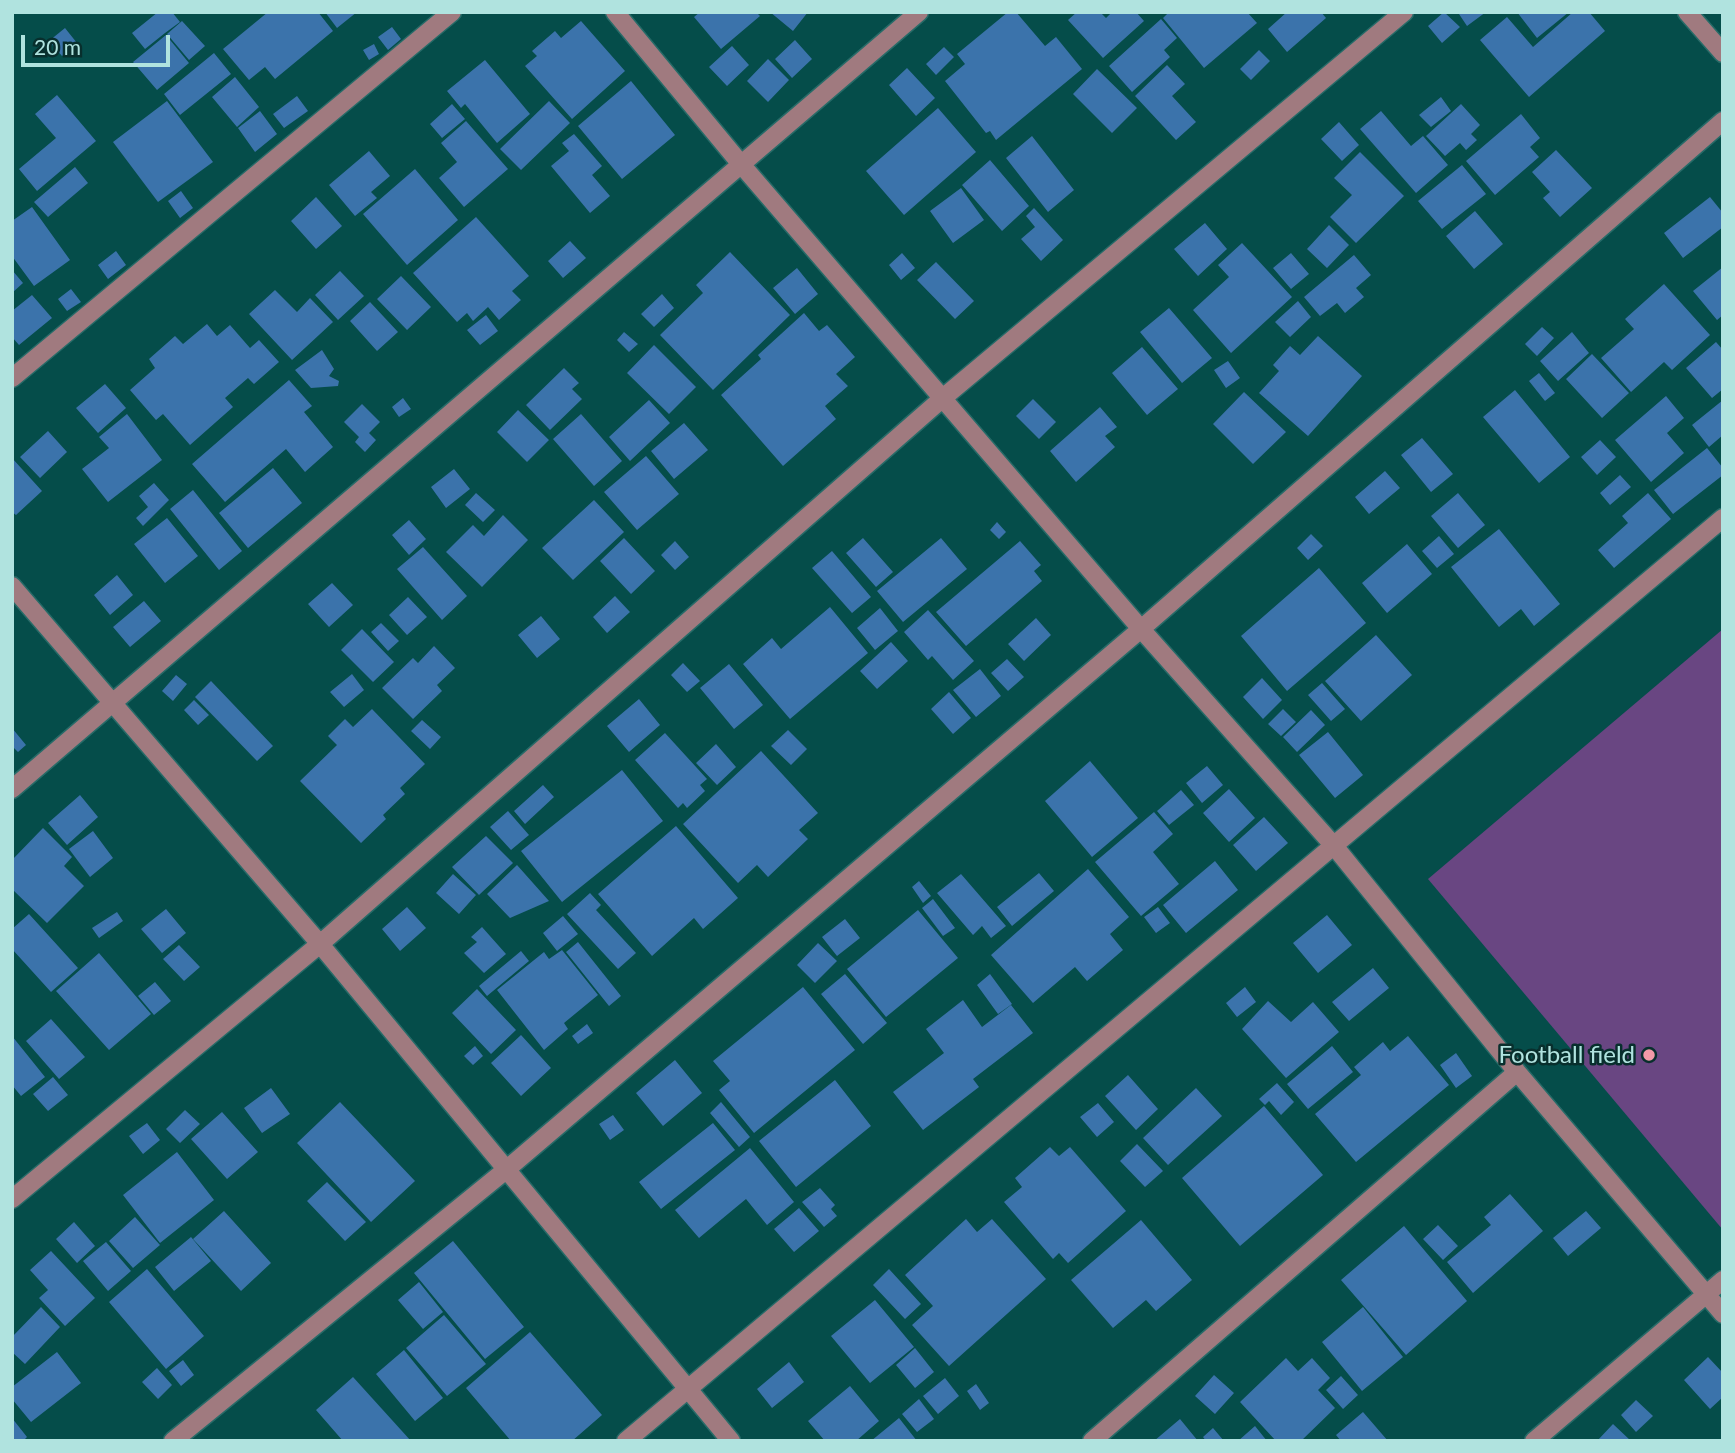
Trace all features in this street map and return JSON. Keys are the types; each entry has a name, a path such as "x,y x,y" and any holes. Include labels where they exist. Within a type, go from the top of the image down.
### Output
{"street":[{"path":"12,378 452,12"},
{"path":"615,12 740,163 1141,629 1335,847 1517,1072 1723,1314"},
{"path":"12,789 919,12"},
{"path":"12,1199 320,944 944,397 1404,12"},
{"path":"1687,12 1723,52"},
{"path":"173,1441 507,1169 1141,629 1723,121"},
{"path":"626,1441 1723,518"},
{"path":"12,586 320,944 731,1441"},
{"path":"1092,1441 1517,1072"},
{"path":"1534,1441 1723,1280"}],"shaded area":[{"name":"Football field","path":"1723,629 1723,1230 1428,879"}],"building":[{"path":"158,12 172,12 180,22 145,49 132,33"},
{"path":"268,12 318,12 333,31 275,79 265,67 249,80 223,49"},
{"path":"325,12 357,12 337,28"},
{"path":"700,12 756,12 760,16 721,49 694,17"},
{"path":"770,12 808,12 793,31"},
{"path":"1008,12 1016,12 1045,46 1056,37 1082,69 996,140 990,131 986,133 945,81 965,64 957,54"},
{"path":"1077,12 1100,12 1106,18 1112,12 1136,12 1144,21 1103,58 1068,20"},
{"path":"1169,12 1247,12 1257,23 1204,68 1163,18"},
{"path":"1287,12 1321,12 1326,18 1287,52 1268,29"},
{"path":"1444,12 1460,27 1442,43 1428,26"},
{"path":"1486,12 1467,26 1459,14"},
{"path":"1517,12 1569,12 1537,38"},
{"path":"1573,12 1589,12 1605,31 1529,97 1480,40 1507,17 1533,47"},
{"path":"1161,19 1177,38 1164,50 1170,57 1132,92 1109,66"},
{"path":"182,21 205,46 189,60 167,34"},
{"path":"581,21 625,71 572,119 525,66 537,56 532,51 555,31 561,38"},
{"path":"392,27 401,39 388,50 378,37"},
{"path":"65,28 77,43 62,56 49,41"},
{"path":"166,35 189,63 157,90 133,62"},
{"path":"795,40 812,59 792,78 775,59"},
{"path":"374,44 379,54 369,60 363,50"},
{"path":"732,46 749,65 727,86 709,67"},
{"path":"944,47 954,57 936,75 926,64"},
{"path":"1259,50 1270,61 1251,80 1240,69"},
{"path":"214,53 231,74 180,115 164,94"},
{"path":"768,59 789,80 768,102 747,81"},
{"path":"485,60 530,114 497,143 465,104 461,108 447,91"},
{"path":"1167,65 1185,84 1172,96 1196,122 1176,140 1135,96"},
{"path":"907,68 935,98 916,116 889,85"},
{"path":"1097,69 1137,108 1112,133 1073,94"},
{"path":"235,77 259,107 237,127 212,97"},
{"path":"631,81 675,135 622,179 578,126"},
{"path":"57,95 96,141 37,191 19,169 56,138 35,114"},
{"path":"297,96 308,111 284,128 273,114"},
{"path":"1441,97 1451,111 1431,127 1419,115"},
{"path":"167,101 213,162 158,202 113,142"},
{"path":"549,101 570,123 521,170 500,149"},
{"path":"452,104 465,119 442,138 430,124"},
{"path":"1461,104 1480,125 1471,134 1477,140 1466,150 1460,143 1445,156 1426,136"},
{"path":"938,108 976,152 904,215 866,171"},
{"path":"260,111 277,134 255,152 238,128"},
{"path":"1381,111 1411,146 1423,136 1448,165 1416,193 1360,129"},
{"path":"1521,114 1540,138 1530,147 1539,157 1495,195 1466,161"},
{"path":"466,121 508,169 464,207 439,178 457,162 441,143"},
{"path":"1339,122 1359,145 1342,161 1321,139"},
{"path":"574,134 602,166 592,175 610,196 590,213 551,166 569,151 562,143"},
{"path":"1032,136 1074,190 1048,212 1006,158"},
{"path":"1556,150 1592,188 1560,217 1543,198 1550,192 1532,172"},
{"path":"369,151 390,176 371,192 377,198 355,216 329,185"},
{"path":"1360,152 1404,196 1356,243 1330,217 1352,195 1334,178"},
{"path":"990,160 1029,206 1002,231 962,185"},
{"path":"1462,165 1486,194 1442,229 1418,201"},
{"path":"75,167 88,183 48,217 34,202"},
{"path":"415,169 458,220 407,265 363,214"},
{"path":"961,188 984,220 953,243 930,211"},
{"path":"181,191 193,208 180,218 168,201"},
{"path":"316,197 342,226 316,249 291,221"},
{"path":"1710,197 1723,213 1723,227 1683,258 1664,233"},
{"path":"32,207 70,260 34,286 12,256 12,221"},
{"path":"1034,208 1063,240 1041,261 1021,239 1035,227 1026,216"},
{"path":"1475,211 1503,244 1474,269 1446,236"},
{"path":"476,217 529,276 512,291 521,300 499,320 488,307 473,321 467,313 457,322 413,273"},
{"path":"1205,223 1227,249 1198,276 1174,249"},
{"path":"1329,225 1349,245 1327,268 1307,249"},
{"path":"570,241 586,258 563,278 548,261"},
{"path":"1242,243 1292,297 1231,353 1193,310 1229,277 1218,265"},
{"path":"116,251 126,265 108,279 98,265"},
{"path":"730,252 790,315 713,390 660,335 703,293 696,285"},
{"path":"902,253 915,268 901,280 889,265"},
{"path":"1291,253 1309,274 1291,289 1273,268"},
{"path":"1354,255 1371,275 1356,288 1364,297 1345,313 1337,303 1320,316 1304,297"},
{"path":"936,262 974,301 955,319 917,280"},
{"path":"1723,267 1723,315 1717,320 1693,291"},
{"path":"797,268 818,294 795,314 773,288"},
{"path":"12,270 23,283 12,293"},
{"path":"340,271 364,296 338,320 315,295"},
{"path":"401,276 431,307 407,330 377,299"},
{"path":"1664,284 1710,335 1672,370 1664,362 1631,392 1601,358 1634,329 1625,319"},
{"path":"71,289 81,302 67,311 58,299"},
{"path":"275,290 297,312 310,298 333,322 292,360 249,314"},
{"path":"662,294 674,308 654,327 641,314"},
{"path":"32,295 52,318 19,345 12,337 12,311"},
{"path":"1298,301 1311,317 1290,337 1275,322"},
{"path":"370,302 398,332 377,351 350,321"},
{"path":"1169,308 1212,358 1182,383 1140,332"},
{"path":"804,313 819,331 827,325 855,357 836,374 848,386 825,406 836,419 783,466 721,395 761,359 758,355"},
{"path":"486,315 498,331 480,345 467,330"},
{"path":"207,324 217,336 230,325 250,348 259,340 279,362 254,384 248,378 225,398 233,407 190,445 163,414 156,420 130,390 155,368 149,359 175,336 183,344"},
{"path":"1542,327 1554,338 1537,356 1525,344"},
{"path":"624,332 638,344 629,352 617,340"},
{"path":"1572,332 1589,353 1558,381 1540,361"},
{"path":"1318,336 1362,376 1308,436 1259,393 1279,371 1273,365 1290,346 1300,355"},
{"path":"1716,342 1723,350 1723,389 1712,398 1686,368"},
{"path":"654,345 696,387 669,414 627,373"},
{"path":"1142,347 1178,389 1147,415 1112,373"},
{"path":"322,350 334,369 329,376 339,381 338,386 311,388 295,370"},
{"path":"1592,354 1629,393 1602,418 1566,379"},
{"path":"1228,361 1240,378 1226,388 1214,370"},
{"path":"564,368 579,383 572,389 582,399 550,430 526,405"},
{"path":"1539,373 1555,393 1545,401 1529,381"},
{"path":"289,380 312,406 304,412 333,447 305,472 286,449 225,502 192,464"},
{"path":"105,384 126,408 98,433 76,408"},
{"path":"1515,390 1570,457 1539,483 1483,417"},
{"path":"1244,392 1286,432 1253,464 1213,424"},
{"path":"1666,396 1684,418 1667,433 1684,453 1651,482 1615,440"},
{"path":"403,398 411,409 399,417 392,407"},
{"path":"1033,399 1056,422 1039,439 1016,416"},
{"path":"649,400 670,423 630,461 609,437"},
{"path":"1723,400 1723,435 1709,447 1692,425"},
{"path":"362,404 380,422 369,433 376,440 365,452 355,442 359,437 344,422"},
{"path":"1100,407 1117,427 1105,436 1115,447 1076,482 1050,451"},
{"path":"518,410 549,440 527,462 497,432"},
{"path":"127,414 162,460 108,502 82,469 109,448 99,437"},
{"path":"581,414 622,461 594,486 553,439"},
{"path":"684,423 708,450 674,479 651,451"},
{"path":"48,431 67,452 40,478 20,457"},
{"path":"1422,438 1453,474 1431,492 1401,455"},
{"path":"1600,440 1616,457 1597,475 1581,457"},
{"path":"1707,448 1723,468 1723,475 1673,514 1654,490"},
{"path":"646,456 679,494 637,530 604,492"},
{"path":"12,458 42,491 16,515 12,512"},
{"path":"273,468 302,503 248,548 219,513"},
{"path":"454,469 470,489 446,508 431,487"},
{"path":"1385,471 1400,488 1369,514 1355,497"},
{"path":"1620,475 1631,487 1610,505 1600,493"},
{"path":"154,483 169,500 143,526 136,518 148,507 139,496"},
{"path":"193,490 242,551 219,570 170,509"},
{"path":"476,493 495,510 483,522 465,505"},
{"path":"1458,493 1485,525 1458,548 1431,516"},
{"path":"1648,493 1671,519 1614,568 1598,550 1628,523 1622,516"},
{"path":"594,500 624,532 573,580 542,548"},
{"path":"503,515 528,540 482,587 446,552 473,525 484,536"},
{"path":"167,518 198,556 165,583 134,544"},
{"path":"409,520 426,539 409,555 392,535"},
{"path":"997,522 1006,532 999,539 990,530"},
{"path":"1499,529 1560,604 1534,626 1521,609 1499,627 1451,567"},
{"path":"1311,534 1323,546 1308,560 1297,548"},
{"path":"1439,536 1454,554 1437,568 1422,551"},
{"path":"624,538 655,571 631,594 600,561"},
{"path":"863,538 893,572 876,587 846,553"},
{"path":"941,538 967,569 903,622 877,591"},
{"path":"675,541 689,557 675,570 661,555"},
{"path":"1020,541 1041,565 1034,571 1042,581 966,646 936,612"},
{"path":"1407,544 1432,574 1387,613 1362,583"},
{"path":"423,547 467,596 442,620 397,569"},
{"path":"832,551 871,597 852,613 812,568"},
{"path":"1319,568 1366,623 1287,691 1241,636"},
{"path":"117,575 133,595 110,615 94,595"},
{"path":"332,583 353,605 329,627 308,604"},
{"path":"615,596 630,612 607,633 593,617"},
{"path":"408,597 427,617 407,635 389,615"},
{"path":"144,601 161,621 130,647 113,627"},
{"path":"830,607 868,653 790,719 743,664 772,638 781,649"},
{"path":"880,608 898,631 875,650 857,628"},
{"path":"928,610 974,661 953,680 932,656 928,660 904,632"},
{"path":"541,616 560,639 537,658 518,635"},
{"path":"1036,618 1051,635 1024,661 1008,644"},
{"path":"381,623 399,641 388,651 371,632"},
{"path":"362,629 394,662 373,682 341,650"},
{"path":"1376,635 1412,675 1361,721 1325,681"},
{"path":"891,642 908,661 877,689 860,671"},
{"path":"434,646 455,668 437,685 442,691 413,719 382,688 413,658 418,663"},
{"path":"1007,659 1024,677 1008,691 991,673"},
{"path":"683,663 700,681 687,692 671,675"},
{"path":"729,664 763,705 734,729 700,688"},
{"path":"980,669 1001,696 976,717 953,690"},
{"path":"352,674 364,690 344,707 330,692"},
{"path":"176,675 187,684 173,701 162,691"},
{"path":"1262,678 1282,700 1263,719 1243,697"},
{"path":"211,681 273,746 257,761 195,697"},
{"path":"1322,683 1345,709 1331,721 1308,695"},
{"path":"949,692 971,718 953,734 931,709"},
{"path":"639,699 660,725 629,752 607,726"},
{"path":"194,700 209,715 198,725 184,710"},
{"path":"372,709 425,764 400,788 405,794 383,815 386,819 361,843 300,781 337,745 328,736 345,719 353,727"},
{"path":"1283,709 1296,722 1281,736 1268,724"},
{"path":"1311,710 1325,725 1297,752 1283,737"},
{"path":"422,720 441,737 430,749 411,731"},
{"path":"12,728 26,745 18,752 12,746"},
{"path":"788,730 807,749 791,765 771,746"},
{"path":"1328,732 1363,775 1335,798 1299,755"},
{"path":"665,733 707,779 700,785 705,791 687,808 683,803 678,808 635,760"},
{"path":"716,744 736,767 717,785 696,763"},
{"path":"761,751 818,813 799,830 808,839 768,877 757,865 738,883 683,824"},
{"path":"1090,761 1138,818 1092,857 1045,801"},
{"path":"1207,766 1223,785 1202,803 1186,783"},
{"path":"622,770 663,821 562,902 521,851"},
{"path":"543,785 554,797 525,824 514,811"},
{"path":"1229,789 1255,818 1229,842 1203,813"},
{"path":"1181,790 1194,805 1169,825 1157,811"},
{"path":"80,795 98,817 67,845 48,823"},
{"path":"508,811 529,835 511,850 490,827"},
{"path":"1154,812 1173,834 1153,852 1179,884 1141,916 1095,862"},
{"path":"1264,817 1288,843 1256,871 1233,845"},
{"path":"676,826 738,898 703,929 694,918 652,956 598,894"},
{"path":"43,828 72,857 64,866 84,886 47,923 12,889 12,860"},
{"path":"93,831 113,858 90,877 69,849"},
{"path":"486,836 513,863 479,895 452,867"},
{"path":"1215,861 1238,890 1186,933 1163,905"},
{"path":"517,865 549,901 510,918 487,894"},
{"path":"1088,869 1129,917 1110,934 1123,950 1087,981 1075,967 1033,1003 991,955"},
{"path":"1039,873 1054,891 1012,926 997,907"},
{"path":"453,874 476,895 459,914 436,893"},
{"path":"961,874 1006,926 991,938 982,926 973,935 937,893"},
{"path":"919,881 931,896 923,903 912,887"},
{"path":"590,893 601,905 596,910 636,953 618,969 567,914"},
{"path":"933,899 955,928 943,936 922,908"},
{"path":"407,907 426,928 400,951 382,929"},
{"path":"1158,907 1170,923 1156,933 1144,917"},
{"path":"166,909 186,933 162,953 141,929"},
{"path":"918,910 958,958 886,1017 847,969"},
{"path":"117,912 123,921 99,938 92,928"},
{"path":"29,914 78,968 51,992 12,949 12,929"},
{"path":"1327,915 1352,945 1318,973 1293,943"},
{"path":"563,916 578,934 557,951 543,933"},
{"path":"845,919 860,938 837,956 822,937"},
{"path":"482,927 506,954 484,973 464,953 477,942 471,937"},
{"path":"578,942 621,996 609,1006 566,952"},
{"path":"818,943 837,961 815,983 797,965"},
{"path":"179,945 200,967 184,981 163,959"},
{"path":"562,950 598,995 564,1023 568,1029 544,1050 497,990 544,952 549,959"},
{"path":"521,951 529,961 487,996 479,986"},
{"path":"99,953 151,1014 109,1050 56,991"},
{"path":"1373,968 1389,988 1349,1021 1332,1002"},
{"path":"845,974 887,1023 863,1044 821,994"},
{"path":"990,974 1012,1004 998,1014 977,985"},
{"path":"155,982 171,1001 154,1015 138,996"},
{"path":"803,987 855,1050 754,1133 719,1090 730,1081 713,1061"},
{"path":"1245,987 1256,1002 1237,1017 1226,1003"},
{"path":"477,989 516,1030 491,1054 452,1013"},
{"path":"963,1000 982,1027 1011,1005 1033,1033 973,1079 979,1087 923,1130 893,1092 944,1053 926,1029"},
{"path":"1268,1001 1291,1022 1313,1002 1339,1032 1286,1078 1242,1029"},
{"path":"51,1019 85,1057 59,1079 26,1041"},
{"path":"587,1024 593,1033 578,1044 572,1036"},
{"path":"521,1035 551,1068 521,1096 491,1063"},
{"path":"12,1036 45,1077 21,1096 12,1085"},
{"path":"1408,1036 1449,1085 1356,1162 1315,1114 1361,1075 1354,1067 1383,1042 1390,1051"},
{"path":"475,1046 483,1056 473,1065 464,1056"},
{"path":"1332,1046 1353,1072 1308,1109 1287,1084"},
{"path":"1456,1053 1472,1076 1456,1088 1440,1065"},
{"path":"675,1060 702,1093 663,1126 636,1093"},
{"path":"1128,1075 1158,1109 1136,1130 1105,1096"},
{"path":"53,1077 68,1095 48,1111 33,1094"},
{"path":"835,1080 871,1126 796,1187 759,1141"},
{"path":"1277,1083 1294,1102 1281,1115 1269,1101 1265,1105 1259,1099"},
{"path":"271,1088 290,1114 262,1133 244,1108"},
{"path":"1196,1088 1222,1116 1168,1165 1143,1138"},
{"path":"340,1102 415,1181 371,1222 297,1143"},
{"path":"721,1102 750,1137 739,1147 710,1113"},
{"path":"1098,1103 1114,1122 1097,1137 1080,1117"},
{"path":"1264,1106 1323,1175 1240,1246 1182,1178"},
{"path":"185,1110 200,1124 180,1143 166,1129"},
{"path":"222,1112 258,1152 227,1179 191,1139"},
{"path":"613,1115 624,1130 610,1140 599,1124"},
{"path":"147,1123 160,1140 143,1154 129,1136"},
{"path":"713,1123 735,1150 661,1209 639,1182"},
{"path":"1137,1144 1163,1171 1145,1187 1120,1161"},
{"path":"1050,1147 1059,1156 1070,1147 1126,1211 1068,1263 1059,1253 1053,1259 1004,1202 1022,1187 1015,1178"},
{"path":"750,1148 794,1202 767,1225 746,1199 699,1238 675,1210"},
{"path":"177,1152 214,1200 160,1243 123,1195"},
{"path":"327,1182 366,1222 345,1241 307,1201"},
{"path":"820,1188 835,1205 831,1209 837,1216 824,1227 802,1202"},
{"path":"1510,1194 1543,1231 1473,1293 1447,1262 1491,1225 1484,1217"},
{"path":"799,1208 819,1231 794,1252 774,1229"},
{"path":"224,1211 271,1263 241,1291 193,1239"},
{"path":"1586,1211 1601,1228 1568,1256 1553,1238"},
{"path":"135,1217 160,1245 133,1268 109,1241"},
{"path":"966,1219 977,1232 992,1219 1046,1279 949,1366 912,1325 933,1306 905,1275"},
{"path":"1141,1220 1192,1280 1156,1311 1146,1300 1113,1328 1071,1280"},
{"path":"74,1222 95,1246 77,1263 56,1239"},
{"path":"1438,1225 1458,1246 1443,1260 1423,1239"},
{"path":"1404,1226 1467,1301 1406,1355 1341,1280"},
{"path":"191,1237 211,1261 174,1291 155,1267"},
{"path":"453,1241 524,1327 485,1359 414,1273"},
{"path":"106,1242 131,1271 108,1291 83,1261"},
{"path":"51,1251 95,1298 65,1326 39,1298 48,1290 30,1270"},
{"path":"147,1269 204,1336 166,1369 109,1302"},
{"path":"889,1269 921,1304 905,1319 873,1285"},
{"path":"419,1282 443,1312 423,1329 398,1300"},
{"path":"875,1300 914,1347 870,1383 831,1336"},
{"path":"41,1307 60,1327 25,1364 12,1352 12,1337"},
{"path":"1363,1307 1403,1357 1362,1391 1322,1342"},
{"path":"444,1315 486,1364 447,1396 406,1348"},
{"path":"530,1332 602,1415 572,1441 511,1441 466,1388"},
{"path":"915,1348 934,1372 915,1388 896,1365"},
{"path":"404,1350 443,1398 415,1421 376,1374"},
{"path":"57,1352 81,1383 31,1422 12,1399 12,1387"},
{"path":"1708,1357 1723,1373 1723,1397 1710,1409 1684,1380"},
{"path":"1286,1358 1298,1371 1312,1358 1330,1378 1318,1390 1335,1408 1301,1441 1276,1441 1240,1402"},
{"path":"183,1360 194,1375 181,1386 169,1371"},
{"path":"789,1362 804,1382 772,1408 757,1389"},
{"path":"157,1368 172,1385 158,1399 142,1382"},
{"path":"1214,1375 1234,1393 1215,1414 1195,1396"},
{"path":"1341,1376 1358,1395 1343,1409 1326,1390"},
{"path":"353,1377 411,1441 343,1441 316,1410"},
{"path":"945,1378 959,1396 938,1414 923,1396"},
{"path":"976,1384 989,1403 980,1410 967,1391"},
{"path":"850,1386 879,1421 856,1441 825,1441 808,1421"},
{"path":"919,1399 934,1419 917,1432 902,1414"},
{"path":"1636,1400 1653,1416 1636,1432 1621,1415"},
{"path":"1363,1412 1388,1441 1341,1441 1336,1435"},
{"path":"12,1418 27,1437 23,1441 12,1441"},
{"path":"899,1418 917,1441 871,1441"},
{"path":"1180,1419 1198,1441 1154,1441"},
{"path":"1613,1424 1631,1441 1597,1441"},
{"path":"1255,1426 1267,1441 1238,1441"},
{"path":"1213,1428 1224,1441 1206,1441 1203,1437"}],"place":[{"name":"Football field","path":"1649,1055"}]}
